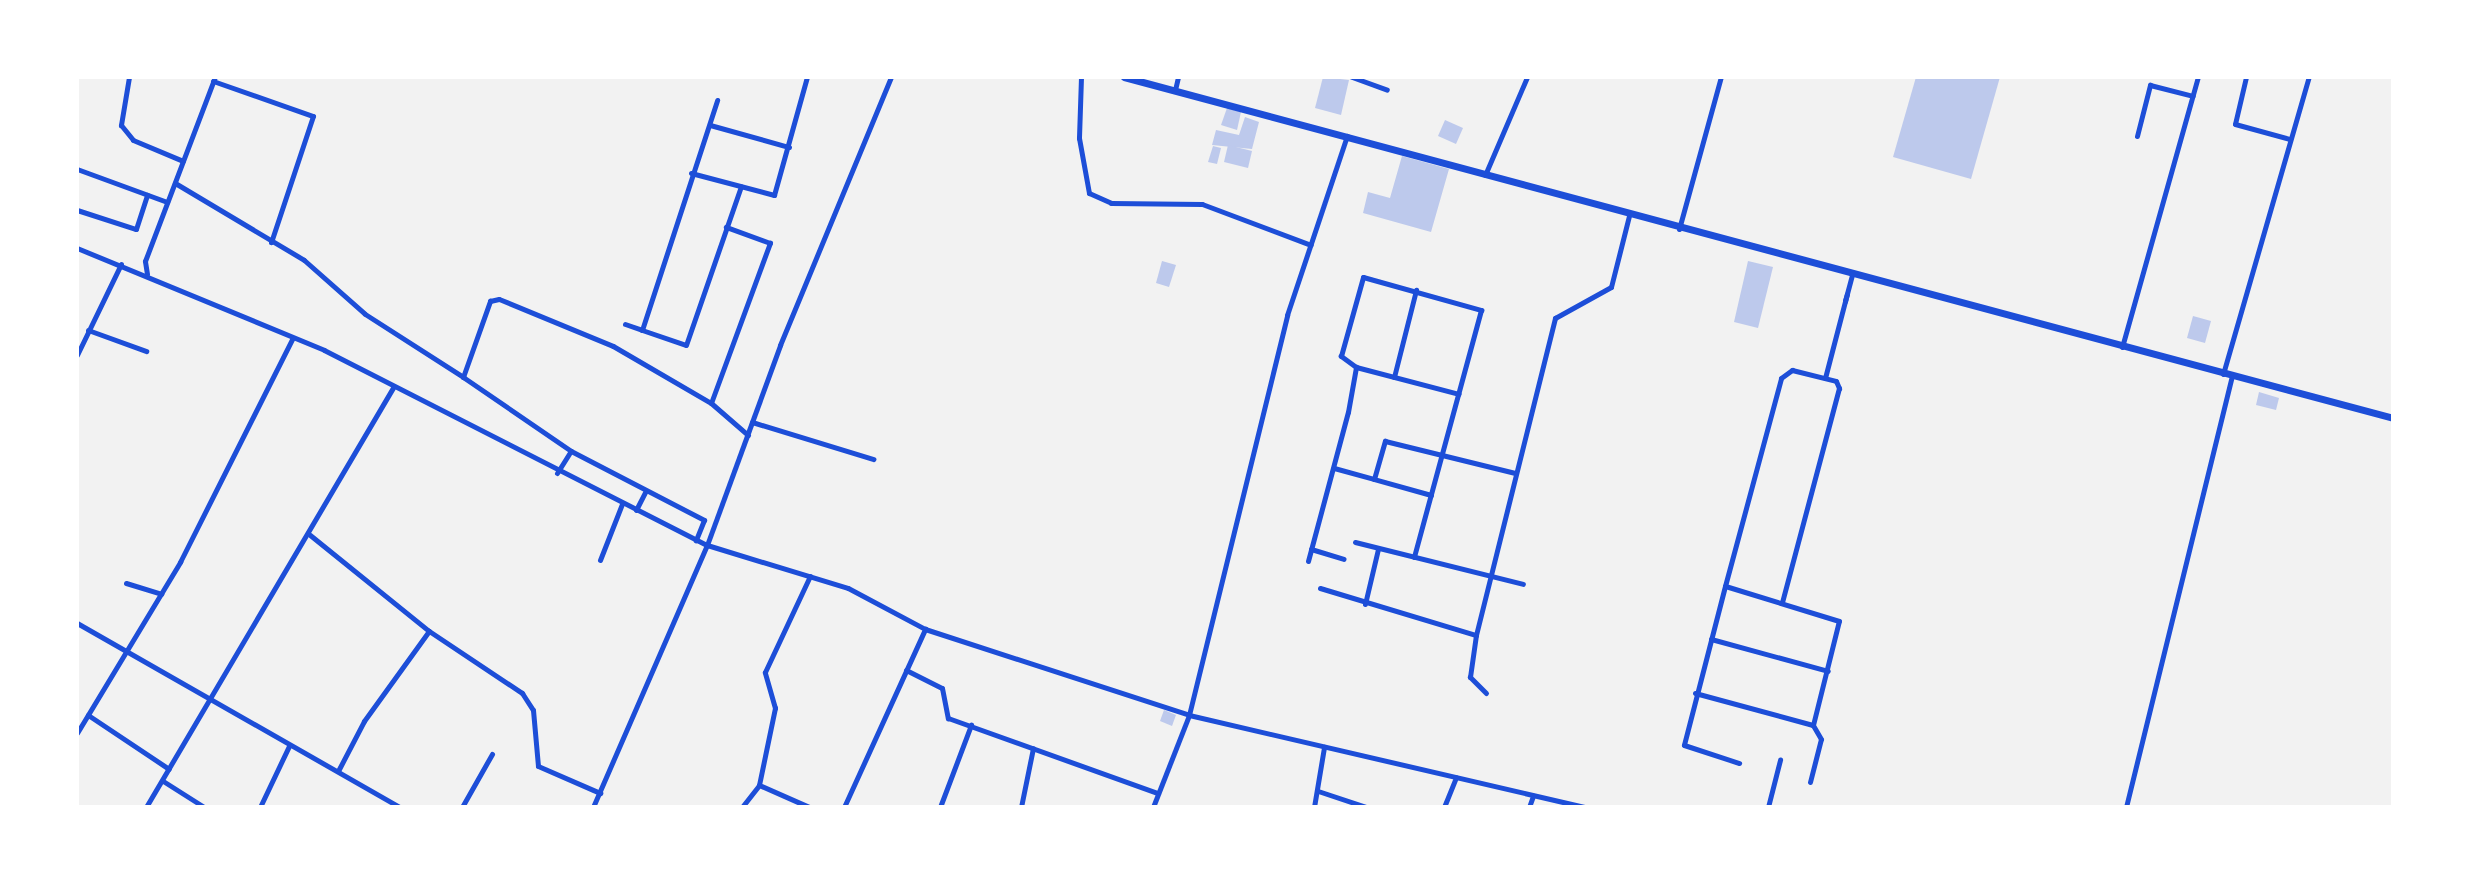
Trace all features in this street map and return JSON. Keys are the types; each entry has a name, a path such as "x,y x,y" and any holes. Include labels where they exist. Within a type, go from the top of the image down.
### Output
{"main road":[{"path":"1124,77 1347,136 1629,216 2393,418"}],"street":[{"path":"129,77 121,125 133,140 183,160"},
{"path":"691,173 774,195 807,77"},
{"path":"593,807 707,545 752,422 891,77"},
{"path":"1081,77 1079,138 1089,193 1111,202 1223,209 1311,245"},
{"path":"1175,90 1178,77"},
{"path":"1352,77 1387,90"},
{"path":"1485,175 1527,77"},
{"path":"1679,229 1721,77"},
{"path":"2137,136 2152,77"},
{"path":"2122,347 2198,77"},
{"path":"2246,77 2235,124 2290,139"},
{"path":"2126,807 2228,375 2309,77"},
{"path":"147,275 145,261 214,79 313,116 271,242"},
{"path":"2150,85 2193,96"},
{"path":"642,330 717,100"},
{"path":"710,125 789,147"},
{"path":"1153,807 1189,715 1287,314 1347,136"},
{"path":"77,169 167,202"},
{"path":"175,183 271,242 571,450 645,492 704,520 696,540"},
{"path":"625,324 687,345 741,186"},
{"path":"77,210 135,229 147,195"},
{"path":"1486,693 1470,677 1476,635 1556,318 1611,287 1629,216"},
{"path":"711,403 769,243 726,227"},
{"path":"77,248 124,265 292,339 393,387 557,473 707,545 810,576 925,629 1189,715 1586,807"},
{"path":"124,265 145,261"},
{"path":"77,355 80,341 124,265"},
{"path":"1825,378 1852,275"},
{"path":"1414,557 1443,453 1459,394 1481,310 1416,290 1362,278 1341,356 1356,367 1459,394"},
{"path":"1394,377 1416,290"},
{"path":"463,377 497,299 613,346 711,403 748,435"},
{"path":"88,330 146,351"},
{"path":"77,733 161,594 292,339"},
{"path":"1308,561 1334,468 1356,367"},
{"path":"1740,763 1684,745 1695,693 1781,378 1792,370 1825,378 1839,388 1782,602"},
{"path":"146,807 310,535 393,387"},
{"path":"752,422 873,459"},
{"path":"1374,479 1387,440 1516,473"},
{"path":"557,473 571,450"},
{"path":"1334,468 1431,495"},
{"path":"636,510 645,492"},
{"path":"600,560 622,504"},
{"path":"310,535 429,631 529,701 538,766 600,793"},
{"path":"1355,542 1523,584"},
{"path":"1311,549 1344,559"},
{"path":"1365,604 1378,549"},
{"path":"742,807 759,785 775,708 764,677 810,576"},
{"path":"126,583 161,594"},
{"path":"1725,586 1839,621 1813,725"},
{"path":"1320,588 1365,604 1476,635"},
{"path":"77,623 399,807"},
{"path":"844,807 925,629"},
{"path":"338,771 364,720 429,631"},
{"path":"1711,639 1828,671"},
{"path":"906,670 942,688 948,718 1157,793"},
{"path":"1695,693 1813,725 1821,739 1810,782"},
{"path":"88,715 169,769"},
{"path":"940,807 971,725"},
{"path":"260,807 289,746"},
{"path":"1314,807 1324,747"},
{"path":"1021,807 1033,748"},
{"path":"462,807 492,754"},
{"path":"1768,807 1780,760"},
{"path":"1444,807 1456,777"},
{"path":"163,781 204,807"},
{"path":"759,785 809,807"},
{"path":"1318,791 1366,807"},
{"path":"1529,807 1532,796"},
{"path":"380,807 384,798"}],"building":[{"path":"1323,77 1349,80 1341,115 1315,108"},
{"path":"1916,77 2000,77 1971,179 1893,157"},
{"path":"1227,108 1241,112 1237,130 1221,125"},
{"path":"1245,117 1259,122 1252,149 1212,145 1216,130 1239,135"},
{"path":"1445,120 1463,128 1456,144 1438,136"},
{"path":"1228,145 1252,151 1248,168 1224,162"},
{"path":"1213,146 1221,148 1217,164 1208,162"},
{"path":"1402,156 1449,169 1431,232 1363,213 1368,192 1390,198"},
{"path":"1162,261 1176,265 1169,287 1156,283"},
{"path":"1748,261 1773,267 1758,328 1734,322"},
{"path":"2193,316 2211,321 2205,343 2187,338"},
{"path":"2259,392 2279,398 2276,410 2256,405"},
{"path":"1164,710 1176,715 1172,726 1160,721"}]}
